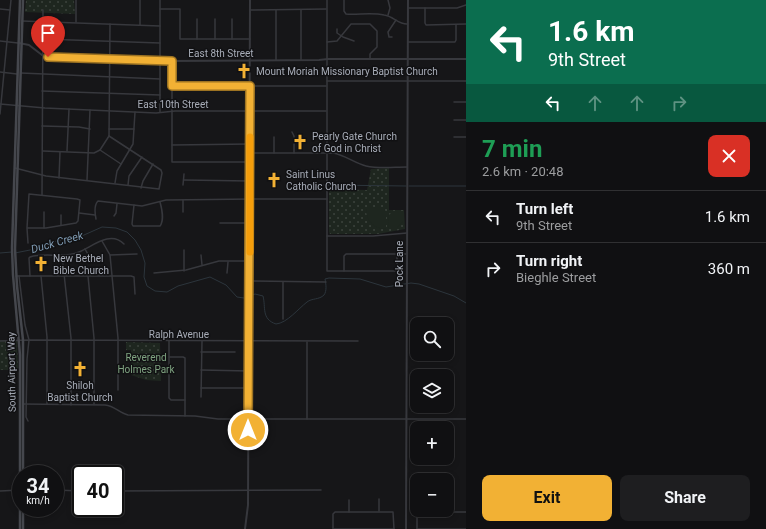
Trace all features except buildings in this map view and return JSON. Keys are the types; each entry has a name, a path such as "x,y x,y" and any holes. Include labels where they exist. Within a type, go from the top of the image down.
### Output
{"main road":[{"name":"South Airport Way","path":"20,0 13,275 21,340 20,465"},
{"name":"South Airport Way","path":"20,43 23,0"},
{"name":"South Airport Way","path":"14,255 18,276 25,404 23,465"},
{"name":"South Airport Way","path":"20,517 20,529"},
{"path":"23,517 23,529"}],"street":[{"path":"0,114 11,0"},
{"path":"76,0 76,23"},
{"path":"140,0 140,25"},
{"path":"160,0 160,112"},
{"path":"245,529 248,510 250,0"},
{"path":"327,0 327,271 395,271 397,269 397,254"},
{"path":"344,0 344,13 388,15 402,24 408,24"},
{"path":"388,0 390,8 388,15"},
{"name":"Pock Lane","path":"406,529 408,0"},
{"path":"408,8 458,8 466,5"},
{"path":"425,8 426,25 466,24"},
{"path":"0,9 10,10"},
{"path":"160,9 180,9 180,39 250,39"},
{"path":"250,10 327,9"},
{"path":"42,195 43,10"},
{"path":"276,10 276,60"},
{"path":"301,10 301,60"},
{"path":"197,19 197,39"},
{"path":"215,19 215,39"},
{"path":"232,19 232,39"},
{"path":"392,37 389,37 388,32 396,20"},
{"path":"22,21 160,26"},
{"path":"42,151 96,153 100,150 109,136 110,24"},
{"path":"326,42 336,41 351,24 372,25 377,31 377,45 370,54 370,59"},
{"path":"408,42 455,42 456,25"},
{"path":"337,29 337,33 341,36 354,41"},
{"path":"43,39 160,43"},
{"name":"East 8th Street","path":"0,41 20,43 32,47 42,55 48,57 160,61 466,59"},
{"path":"172,61 172,162 250,162"},
{"path":"0,72 160,79"},
{"path":"327,80 466,81"},
{"path":"172,86 327,86"},
{"path":"42,91 160,95"},
{"path":"454,102 466,102"},
{"name":"East 10th Street","path":"1,104 42,108 135,112 326,111"},
{"path":"67,152 69,109"},
{"path":"87,181 90,110"},
{"path":"115,184 116,172 134,142 135,112"},
{"path":"454,120 466,120"},
{"path":"42,126 90,129"},
{"path":"109,129 134,129"},
{"path":"292,132 294,136 294,153"},
{"path":"16,168 42,176 160,190 162,172 160,168 109,136"},
{"path":"274,137 274,153"},
{"path":"454,137 466,137"},
{"path":"172,145 250,144"},
{"path":"100,150 121,164"},
{"path":"59,178 60,152"},
{"path":"250,153 326,153 342,155 360,164 369,166 407,167"},
{"path":"128,186 129,176 142,157"},
{"path":"141,188 142,181 153,164"},
{"path":"183,185 184,174"},
{"path":"184,180 250,180"},
{"path":"27,228 44,228 77,223 79,214 79,199 30,194 27,228 28,243"},
{"path":"96,219 95,215 97,201 147,206 160,201 183,200 327,199"},
{"path":"183,200 183,212"},
{"path":"134,205 133,226 160,226 162,224 162,211 160,201"},
{"path":"114,216 116,213 117,203"},
{"path":"44,212 44,228"},
{"path":"79,214 95,215"},
{"path":"61,215 61,225"},
{"path":"220,223 250,223"},
{"path":"327,236 372,236 407,233"},
{"path":"30,276 29,258 36,255 75,254 108,238 116,238 124,244"},
{"path":"102,240 110,255 118,341 118,390"},
{"path":"85,249 89,256"},
{"path":"184,250 184,271"},
{"path":"110,255 137,254"},
{"path":"344,272 344,256 346,254 407,254"},
{"path":"62,255 71,340 71,405"},
{"path":"201,255 202,265"},
{"path":"154,273 184,271 219,261 250,261"},
{"path":"227,273 228,262"},
{"path":"28,421 26,417 25,404 29,340 25,325 18,276 133,276 135,294"},
{"path":"41,276 47,340 47,405"},
{"path":"88,276 94,340 94,405"},
{"path":"250,281 326,282"},
{"path":"283,282 283,319"},
{"name":"Ralph Avenue","path":"0,341 358,341"},
{"path":"169,341 169,398 171,400 185,400"},
{"path":"201,397 202,341"},
{"path":"307,342 307,419"},
{"path":"201,352 235,352"},
{"path":"169,357 183,356 185,358 185,416"},
{"path":"201,370 249,371"},
{"path":"201,388 248,388"},
{"path":"25,404 112,406 128,415 185,416 215,419 466,419"},
{"path":"0,491 12,490"},
{"path":"124,491 322,490"},
{"path":"379,499 379,512"},
{"path":"349,500 349,512"},
{"path":"349,512 393,512 394,529 333,529 333,513 349,512"},
{"path":"466,512 417,512 417,529 466,529"}],"green space":[{"path":"26,0 74,0 75,14 25,12"},
{"path":"389,168 389,210 404,210 405,229 378,234 330,234 329,189 367,190 371,169"},
{"path":"366,209 384,209 386,212 386,229 378,228 369,221"},
{"path":"391,213 403,213 403,221 397,228 388,228 389,215"},
{"path":"0,340 17,340 18,370 0,370"},
{"name":"Reverend Holmes Park","path":"126,342 160,343 161,381 146,380 131,375 131,350 126,350"}],"waterway":[{"path":"298,185 326,185"},
{"path":"328,185 406,186"},
{"path":"409,186 466,186"},
{"name":"Duck Creek","path":"15,253 30,250 48,243 84,235 102,227 116,228 127,232 135,240 141,250 145,263 144,277 147,286 155,291 167,292 178,286 210,277 226,285 237,297 244,298 255,294 263,296 266,316 271,322 276,324 284,321 309,301 320,298 324,295 326,289 325,279 329,278 360,279 386,287 411,283 419,284 454,296 466,303"},
{"name":"Duck Creek","path":"0,253 12,252"}],"slow traffic":[{"path":"250,137 250,252"}],"place":[{"name":"Mount Moriah Missionary Baptist Church","path":"244,71"},
{"name":"Pearly Gate Church of God in Christ","path":"300,142"},
{"name":"Saint Linus Catholic Church","path":"274,180"},
{"name":"New Bethel Bible Church","path":"41,264"},
{"name":"Shiloh Baptist Church","path":"80,369"}],"route":[{"path":"48,57 172,61 172,86 250,86 248,430"}]}
